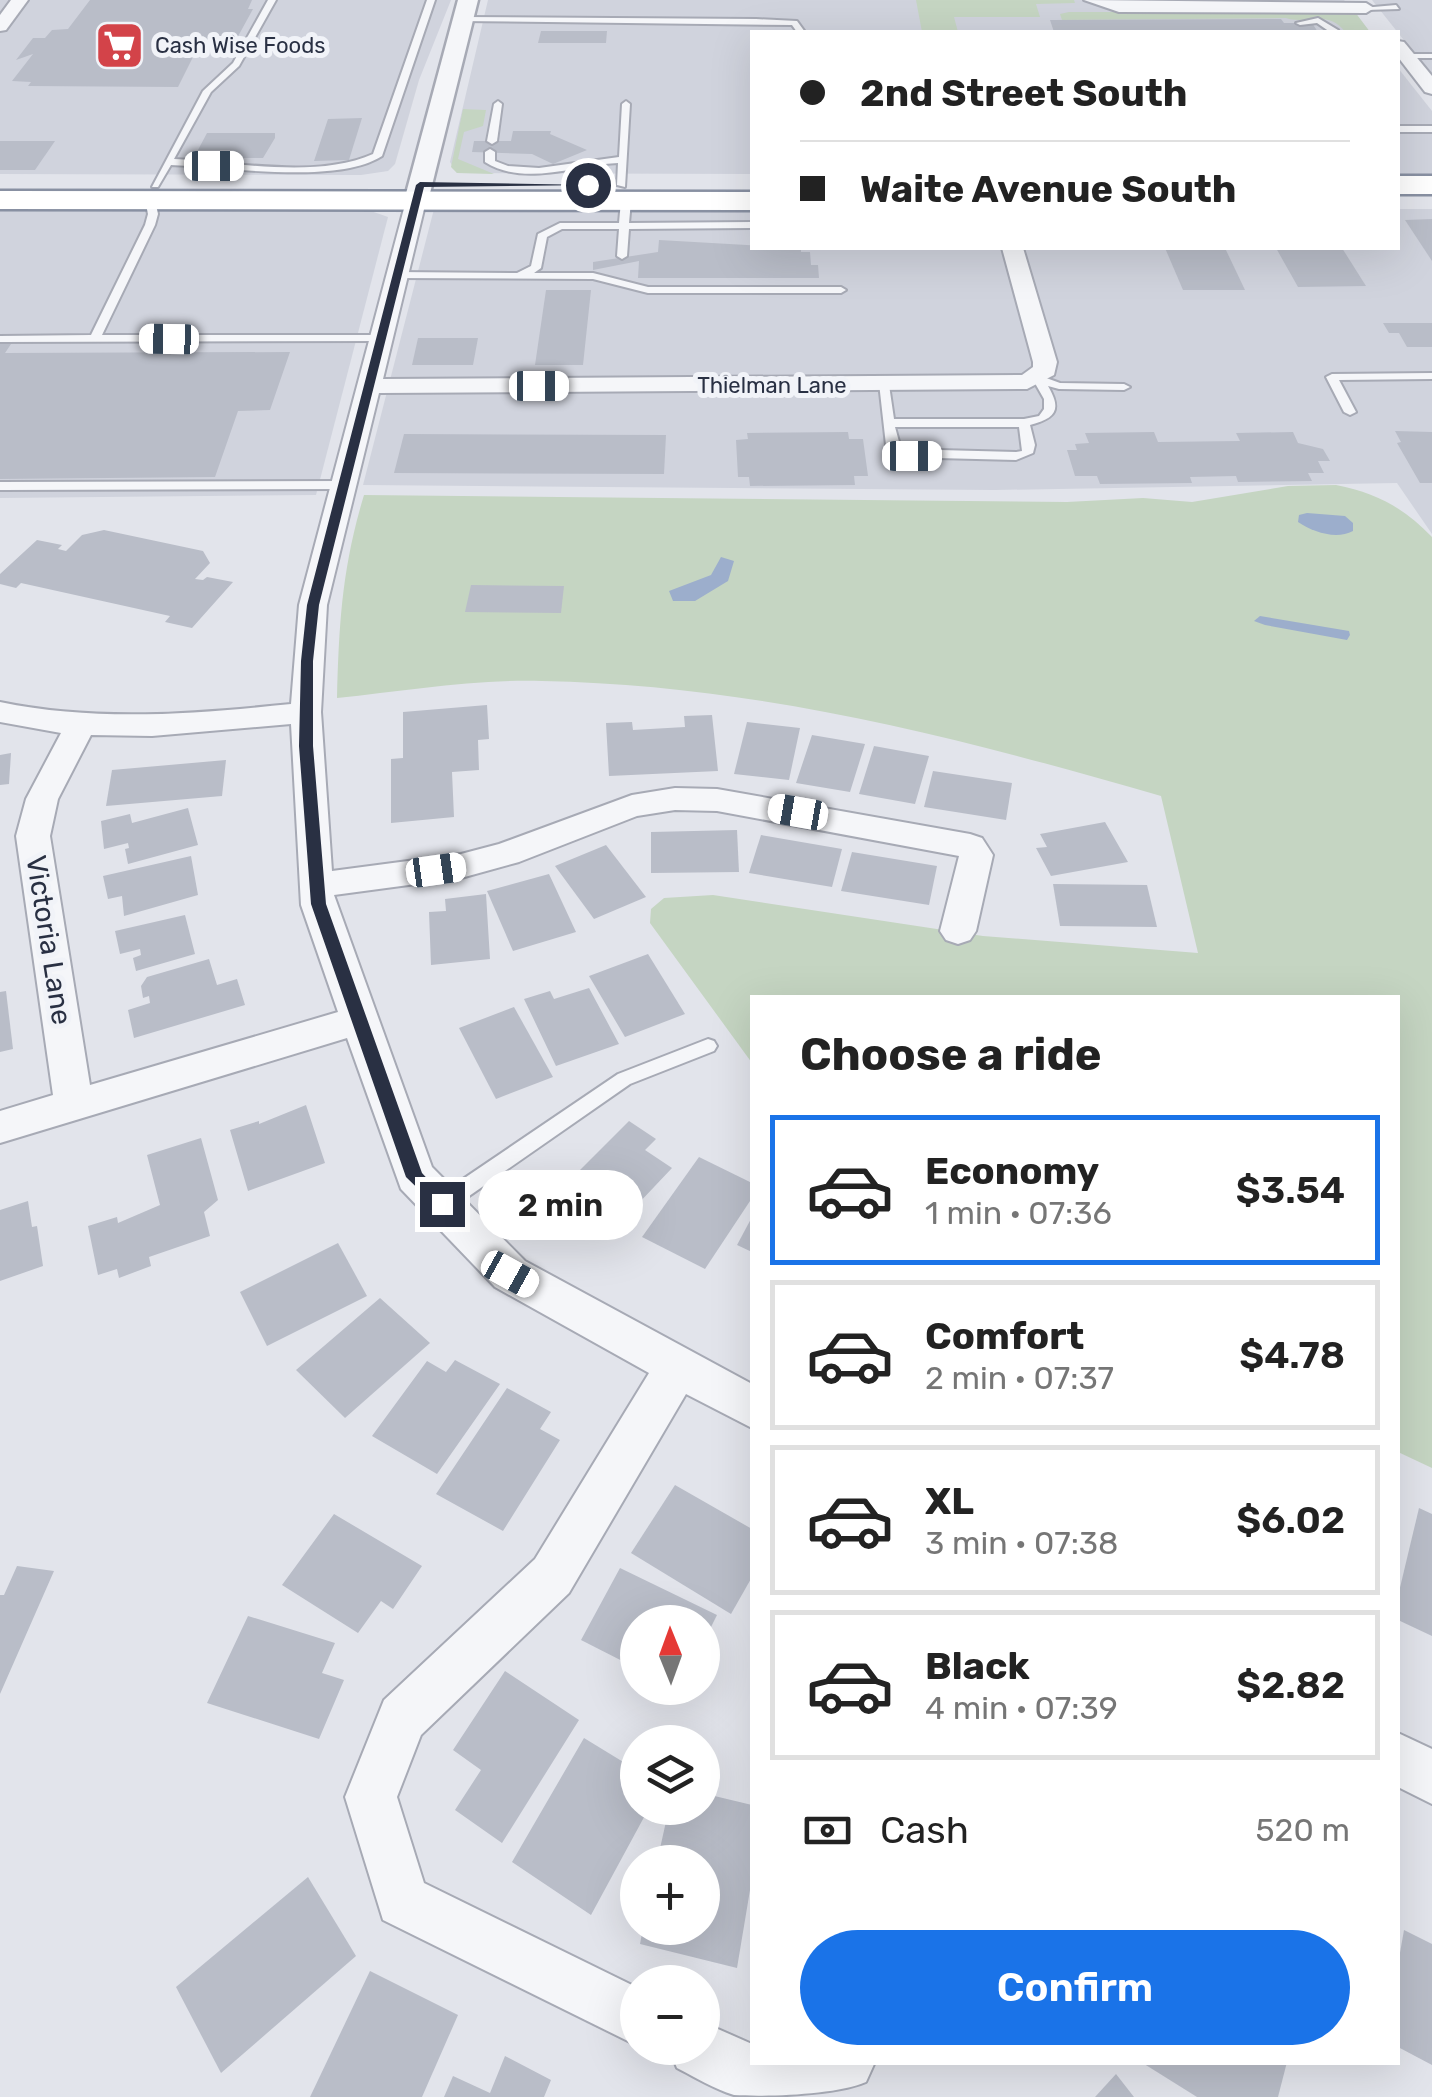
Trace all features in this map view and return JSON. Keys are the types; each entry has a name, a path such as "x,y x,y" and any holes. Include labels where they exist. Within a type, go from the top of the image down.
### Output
{"highway":[{"path":"0,200 158,182"},
{"path":"0,185 158,182 418,193 624,193 750,185"},
{"path":"1400,186 1432,186"},
{"path":"624,193 750,201"},
{"path":"1400,200 1432,200"}],"street":[{"path":"0,26 20,0"},
{"path":"1096,3 1363,4 1385,30"},
{"path":"465,10 313,605 306,712 307,780 318,904 415,1177 510,1274 750,1406"},
{"path":"1400,52 1432,88"},
{"path":"1013,250 1045,362 1045,370 1038,378"},
{"name":"Thielman Lane","path":"368,386 1010,385 1038,378"},
{"path":"9,714 81,724 132,725 306,712"},
{"name":"Victoria Lane","path":"74,1105 17,838 81,724"},
{"path":"319,884 462,866 506,854 632,806 675,799 716,800 970,846 976,855 958,931"},
{"path":"0,1127 358,1020"},
{"path":"620,2009 402,1901 370,1797 402,1718 552,1576 678,1366"},
{"path":"1400,1760 1432,1778"},
{"path":"720,2059 752,2074 822,2065"}],"lane":[{"path":"95,339 150,225 158,182 208,91 236,64 272,0"},
{"path":"158,182 280,166 350,166 371,160 377,156 431,0"},
{"path":"1363,4 1396,7"},
{"path":"465,10 614,19 648,16 794,23 799,30"},
{"path":"1304,29 1312,20 1328,24 1333,30"},
{"path":"1400,52 1432,56"},
{"path":"498,104 490,162 508,168 564,169 586,161 624,193 750,224"},
{"path":"609,279 622,260 626,104"},
{"path":"1400,129 1432,129"},
{"path":"516,276 536,268 542,236 552,228 624,193"},
{"path":"396,275 609,279 648,290 841,290"},
{"path":"0,339 380,338"},
{"path":"1350,412 1332,377 1432,376"},
{"path":"1038,378 1059,386 1124,386"},
{"path":"888,423 1024,423 1043,418 1050,410 1050,398 1038,378"},
{"path":"883,385 897,453 1026,453 1030,445 1024,423"},
{"path":"0,486 342,485"},
{"path":"442,1204 611,1087 708,1046"}],"shaded area":[{"path":"0,0 451,0 419,80 395,164 388,171 361,175 0,174"},
{"path":"488,0 1344,0 1368,30 750,30 750,174 457,173 450,162"},
{"path":"1372,0 1432,0 1432,73 1400,35 1400,30 1396,30"},
{"path":"1400,71 1432,111 1432,175 1400,175"},
{"path":"434,209 750,209 750,250 1400,250 1400,209 1432,209 1432,534 1397,483 995,490 363,485"},
{"path":"0,210 368,210 388,217 316,495 0,498"}],"green space":[{"path":"916,0 1075,3 1036,4 1040,17 954,17 957,30 922,30"},
{"path":"1355,12 1368,30 1343,30 1325,19 1062,20 1060,14"},
{"path":"463,109 486,110 483,126 464,132 458,159 494,174 457,173 451,167"},
{"path":"1336,485 1364,492 1410,517 1432,537 1432,1468 1400,1453 1400,995 750,995 750,1060 650,923 651,909 664,898 713,895 983,936 1198,953 1161,796 932,735 700,692 516,681 337,698 343,596 364,495 1067,502 1143,498 1192,502 1288,486"}],"water":[{"path":"1299,515 1345,516 1353,523 1353,531 1332,535 1311,529 1298,522"},
{"path":"721,557 734,561 728,581 695,601 673,601 669,591 711,575"},
{"path":"1260,616 1349,631 1350,635 1347,640 1254,621"}],"building":[{"name":"Cash Wise Foods","path":"90,0 252,0 248,9 253,9 236,40 196,51 178,87 28,86 31,82 12,81 33,54 16,60 33,38 45,38 52,30 68,29"},
{"path":"1281,19 1284,23 1312,23 1317,30 1053,30 1050,20"},
{"path":"541,31 607,31 606,43 538,43"},
{"path":"362,118 349,160 314,161 328,119"},
{"path":"513,131 551,131 550,134 587,150 553,164 532,154 472,152 474,141 511,141"},
{"path":"207,133 275,133 275,138 263,158 230,158 234,150 198,150"},
{"path":"0,141 55,141 35,170 0,170"},
{"path":"1432,219 1432,261 1405,220"},
{"path":"659,240 750,245 750,250 801,250 810,252 811,265 818,265 819,278 638,278 639,261 593,270 593,262 658,252"},
{"path":"1166,250 1226,250 1245,290 1183,290"},
{"path":"1277,250 1343,250 1366,286 1298,287"},
{"path":"546,290 591,290 583,365 535,365"},
{"path":"1383,323 1432,323 1432,347 1407,347 1399,333 1389,333"},
{"path":"418,338 478,338 473,365 412,365"},
{"path":"0,344 11,344 5,353 290,352 270,410 238,411 215,477 0,479"},
{"path":"1395,431 1432,432 1432,483 1420,483 1397,443 1401,442"},
{"path":"848,432 849,439 863,439 868,476 854,476 855,485 750,486 749,477 738,477 736,440 748,439 747,433"},
{"path":"1154,432 1158,442 1240,441 1236,433 1293,432 1298,443 1323,449 1330,461 1318,461 1324,473 1308,473 1312,481 1238,482 1236,476 1190,477 1192,483 1100,484 1097,476 1075,476 1067,450 1077,450 1075,444 1089,443 1085,433"},
{"path":"404,434 666,435 664,474 394,473"},
{"path":"104,530 203,551 210,563 195,579 233,582 192,628 165,622 170,616 21,583 16,588 0,584 0,574 37,540 62,545 58,549 66,551 82,535"},
{"path":"471,585 564,586 561,613 465,612"},
{"path":"487,705 489,739 478,740 479,770 452,772 454,817 391,823 391,759 403,758 403,712"},
{"path":"712,715 718,771 609,776 606,723 632,722 633,730 685,727 684,716"},
{"path":"747,722 800,728 789,780 734,774"},
{"path":"812,735 865,744 850,792 796,783"},
{"path":"874,746 929,756 915,804 859,794"},
{"path":"11,753 9,784 0,785 0,755"},
{"path":"226,760 222,796 106,806 112,770"},
{"path":"933,771 1012,783 1006,820 924,807"},
{"path":"188,808 198,845 128,864 128,843 104,849 101,821 130,814 132,823"},
{"path":"1105,822 1128,862 1051,876 1036,848 1047,847 1040,834"},
{"path":"737,830 739,872 651,873 651,832"},
{"path":"761,835 842,849 832,887 749,873"},
{"path":"606,845 646,897 594,919 555,866"},
{"path":"852,852 937,866 929,905 841,891"},
{"path":"191,856 198,895 124,916 122,896 108,899 103,876"},
{"path":"549,874 576,932 513,951 487,891"},
{"path":"1053,884 1147,885 1157,927 1060,926"},
{"path":"486,894 490,959 431,965 429,912 446,911 445,899"},
{"path":"185,915 195,954 136,971 133,958 141,955 140,949 120,954 115,931"},
{"path":"648,954 685,1014 625,1037 589,976"},
{"path":"209,959 217,985 237,979 245,1005 134,1038 128,1010 150,1003 149,996 143,998 141,986 147,977"},
{"path":"589,988 619,1044 556,1066 524,999 550,991 554,999"},
{"path":"6,991 13,1049 0,1052 0,992"},
{"path":"514,1007 553,1077 496,1099 459,1028"},
{"path":"306,1105 325,1163 248,1191 230,1130 259,1124"},
{"path":"629,1121 656,1139 645,1150 672,1168 619,1224 564,1186"},
{"path":"201,1138 218,1200 204,1212 210,1236 149,1257 151,1266 119,1278 117,1269 98,1275 88,1226 117,1217 118,1223 160,1205 147,1155"},
{"path":"699,1157 750,1182 750,1201 705,1269 642,1237"},
{"path":"28,1201 32,1227 37,1226 43,1266 0,1281 0,1210"},
{"path":"750,1221 750,1251 737,1245"},
{"path":"338,1243 367,1296 267,1346 240,1292"},
{"path":"380,1298 430,1343 345,1418 296,1370"},
{"path":"455,1360 500,1384 437,1474 372,1436 427,1361 446,1372"},
{"path":"507,1388 551,1412 540,1429 560,1440 503,1531 436,1494"},
{"path":"675,1485 750,1528 750,1581 731,1614 631,1553"},
{"path":"1419,1508 1432,1514 1432,1636 1400,1621 1400,1588"},
{"path":"334,1514 422,1566 393,1609 381,1601 358,1633 282,1585"},
{"path":"17,1566 54,1571 0,1694 0,1595 4,1595"},
{"path":"620,1568 696,1605 620,1605 620,1660 581,1640"},
{"path":"248,1616 335,1643 322,1673 344,1680 319,1739 207,1703"},
{"path":"505,1671 579,1720 502,1843 455,1810 481,1770 453,1750"},
{"path":"584,1738 620,1760 620,1825 640,1825 629,1845 620,1845 620,1862 591,1915 512,1862"},
{"path":"720,1797 750,1805 750,1890 737,1968 644,1945 720,1945 720,1845 661,1845 665,1825 720,1825"},
{"path":"308,1877 356,1956 221,2073 176,1987"},
{"path":"1404,1930 1432,1944 1432,2065 1400,2048 1400,1953"},
{"path":"370,1971 458,2015 422,2097 310,2097"},
{"path":"505,2056 551,2080 544,2097 444,2097 453,2076 490,2093"},
{"path":"1146,2065 1286,2065 1278,2097 1197,2097"},
{"path":"1116,2074 1134,2097 1095,2097"}],"place":[{"name":"Cash Wise Foods","path":"120,45"}],"route":[{"path":"442,1204 415,1177 318,904 306,746 307,661 313,605 420,185 588,185"}]}
